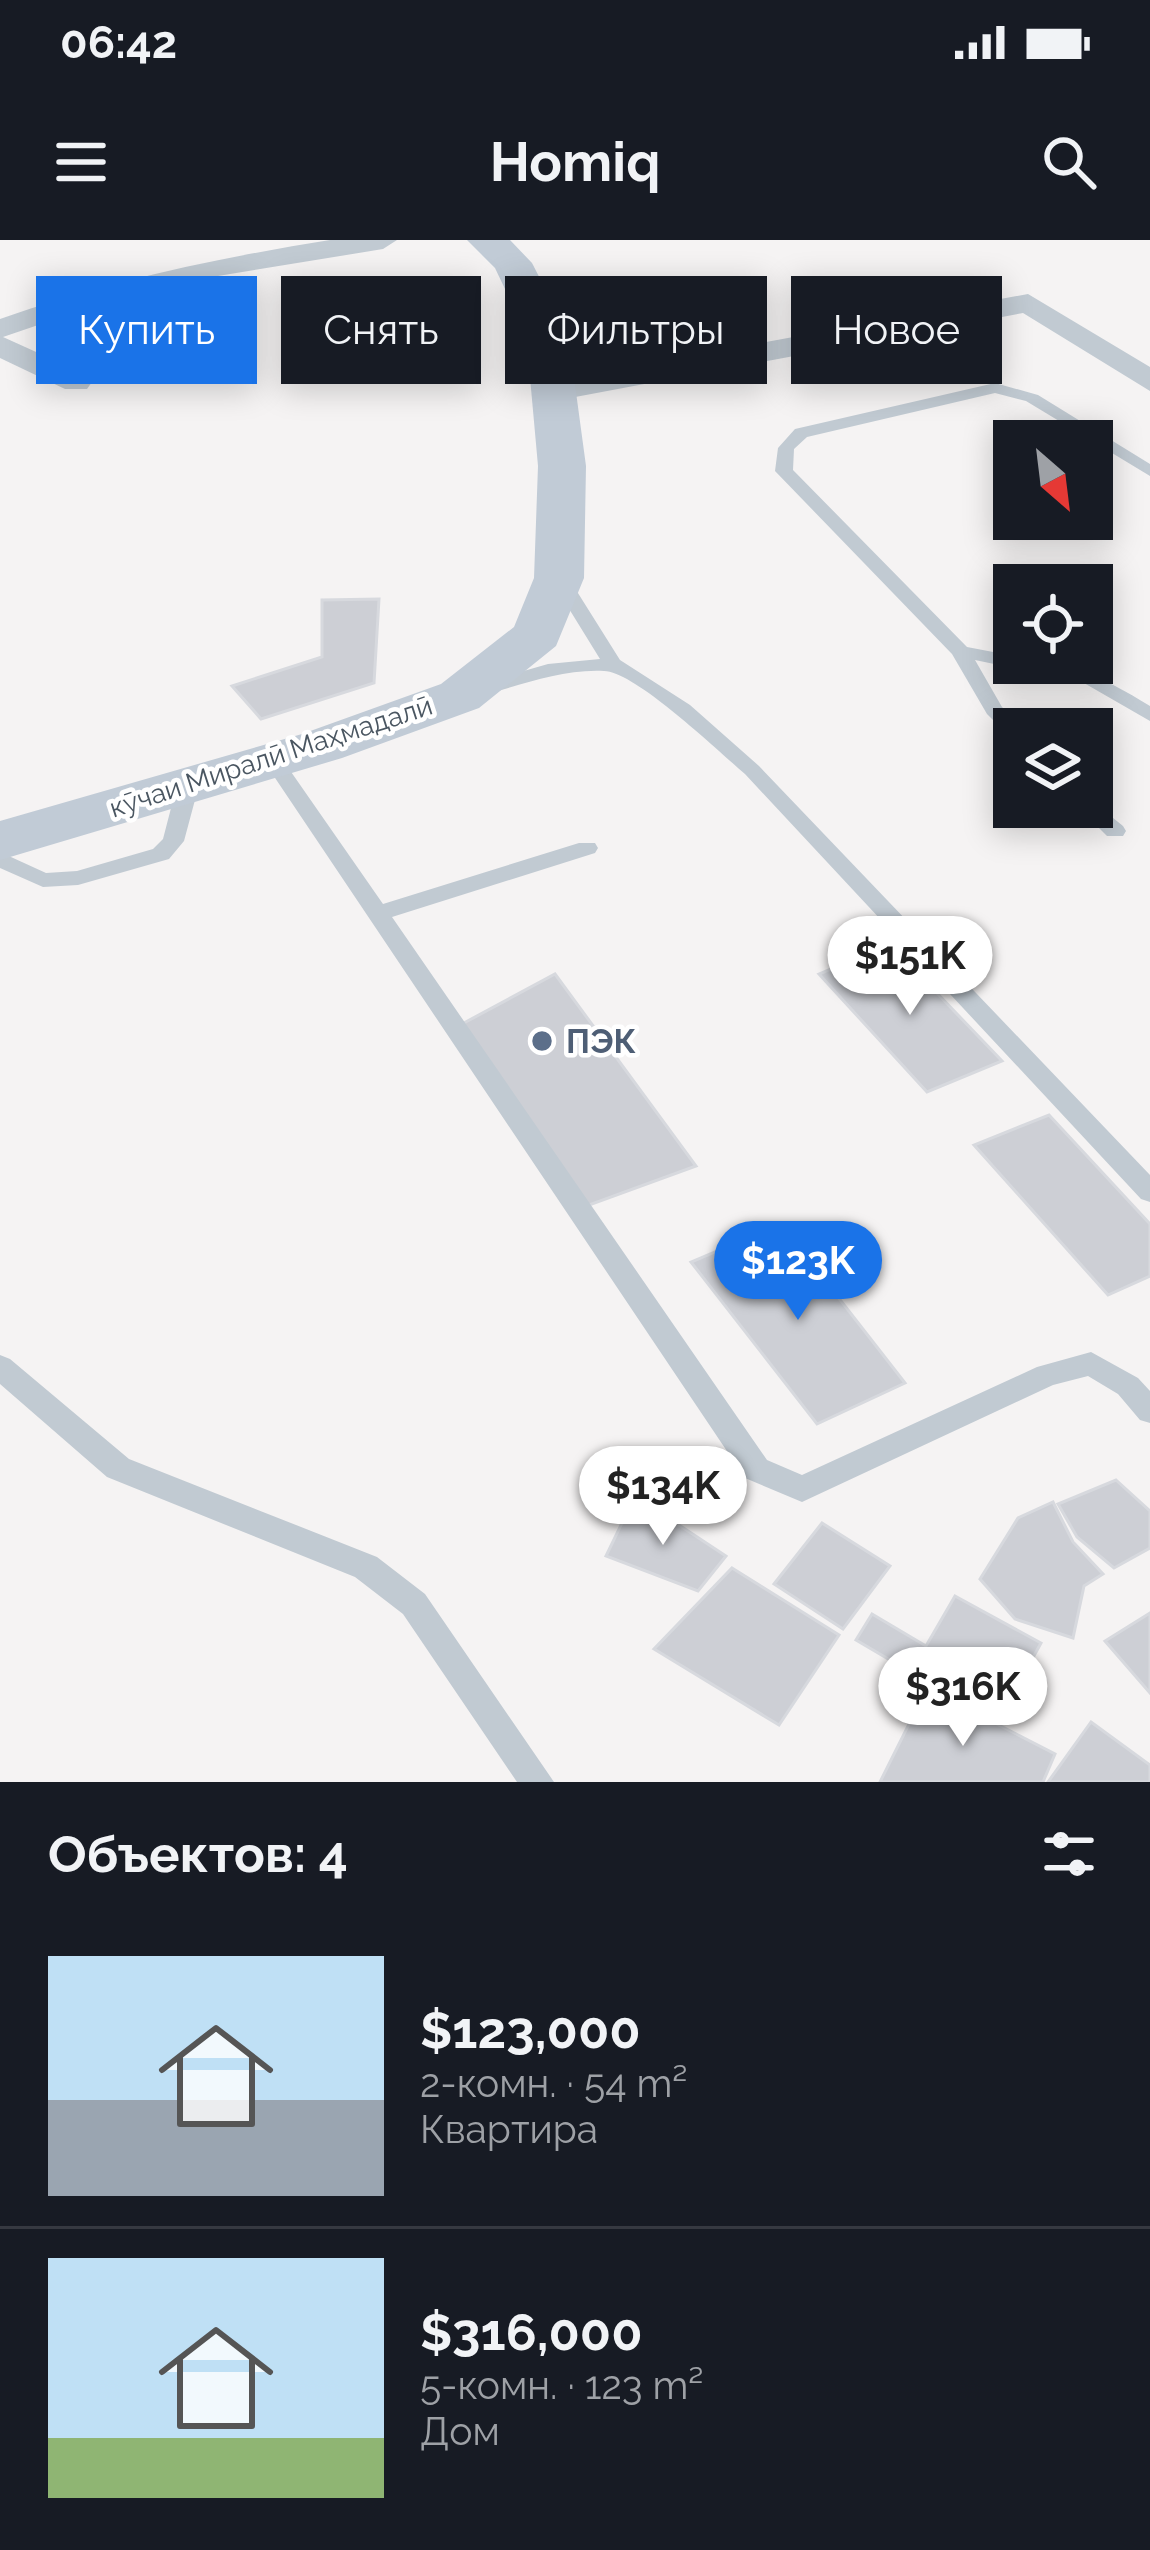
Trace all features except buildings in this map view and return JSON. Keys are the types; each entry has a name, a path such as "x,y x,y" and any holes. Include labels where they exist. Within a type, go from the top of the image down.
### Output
{"street":[{"path":"0,329 77,302 218,267 383,240"},
{"name":"кӯчаи Миралӣ Маҳмадалӣ","path":"0,841 273,760 460,696 537,635 559,578 562,466 547,333 512,263 487,240"},
{"path":"554,391 1028,303 1150,381"},
{"path":"0,346 36,363"}],"lane":[{"path":"993,708 960,651 784,471 786,448 801,434 973,391 1017,391 1150,471"},
{"path":"559,578 613,664 682,709 752,770 1150,1192"},
{"path":"960,651 1090,679 1150,715"},
{"path":"460,696 548,670 613,664"},
{"path":"273,760 756,1469 802,1489 1047,1375 1090,1364 1128,1386 1150,1411"},
{"path":"0,859 43,880 79,878 161,854 173,841 188,785"},
{"path":"1112,828 1115,831"},
{"path":"377,914 586,848"},
{"path":"0,1367 118,1468 366,1567 414,1604 537,1782"}],"place":[{"name":"ПЭК","path":"542,1041"}]}
